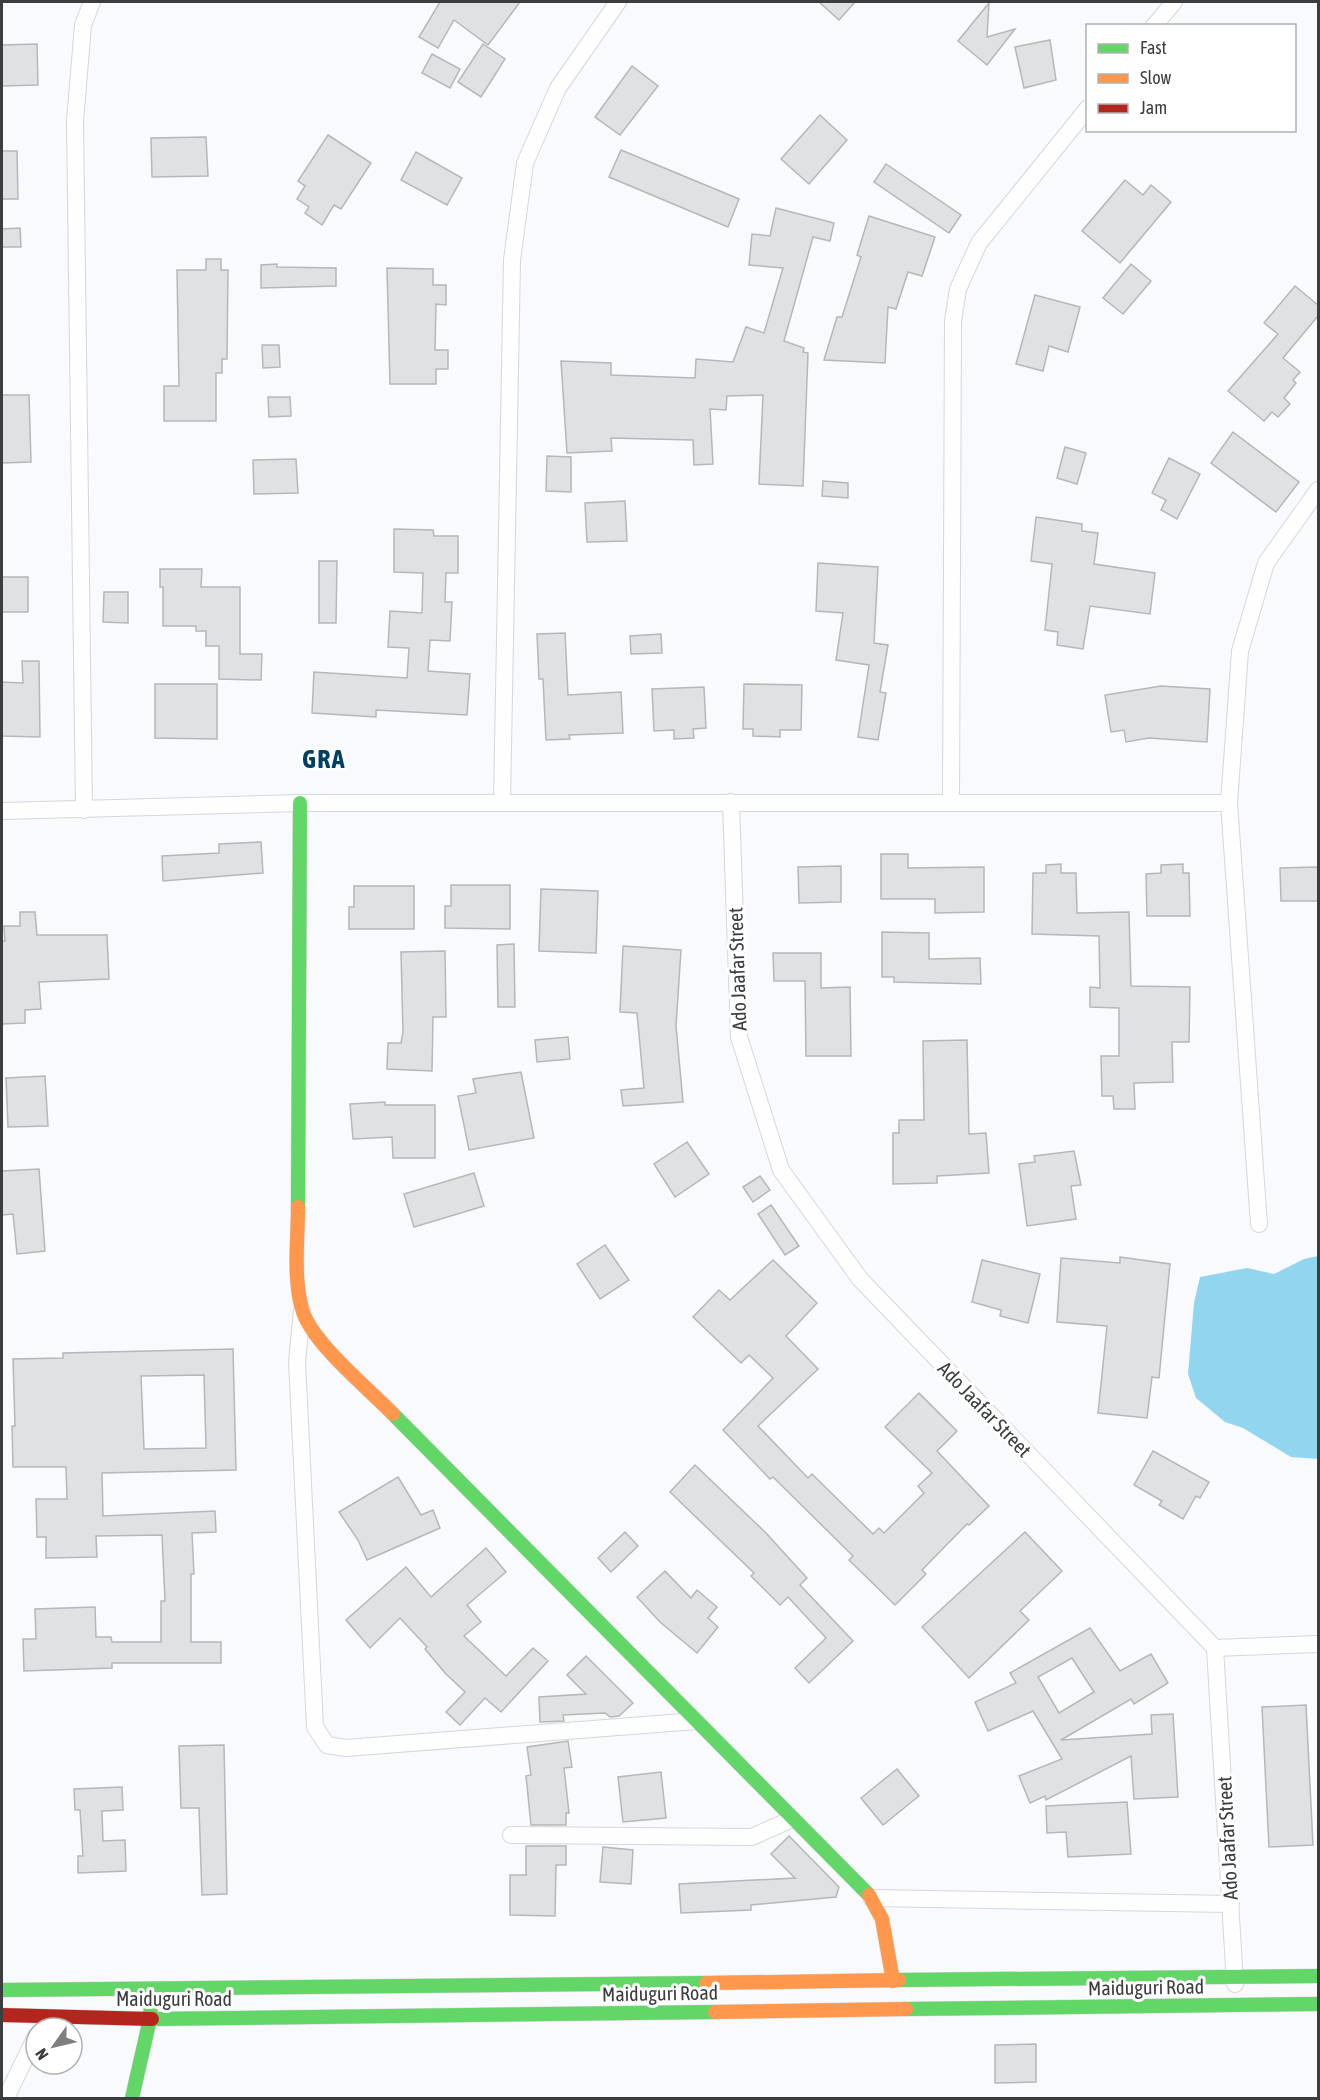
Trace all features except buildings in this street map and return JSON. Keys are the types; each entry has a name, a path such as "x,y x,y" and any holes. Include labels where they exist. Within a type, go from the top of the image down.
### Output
{"main road":[{"path":"300,803 298,1285 302,1311 313,1333 871,1898 882,1919 893,1981"},
{"name":"Maiduguri Road","path":"2,1990 1318,1976"},
{"path":"132,2098 150,2019 151,1989"},
{"name":"Maiduguri Road","path":"84,2021 1318,2004"},
{"name":"Maiduguri Road","path":"2,2015 24,2019"}],"street":[{"path":"84,810 75,121 83,25 92,2"},
{"path":"502,802 512,260 525,163 558,87 618,2"},
{"path":"1156,24 1174,2"},
{"path":"951,802 953,321 958,290 979,243 1086,110"},
{"path":"1259,1224 1229,803 1240,651 1266,563 1318,490"},
{"name":"Ado Jaafar Street","path":"731,802 739,1036 782,1170 860,1279 1215,1648 1237,2005"},
{"path":"2,811 300,803 1229,803"},
{"path":"302,1311 297,1362 315,1727 327,1745 346,1748 696,1721"},
{"path":"1215,1648 1318,1644"},
{"path":"511,1835 752,1837 792,1819"},
{"path":"871,1898 1230,1904"},
{"path":"6,2098 24,2061"}],"water":[{"path":"1318,1256 1318,1459 1291,1457 1243,1428 1225,1422 1196,1398 1188,1374 1194,1303 1200,1277 1247,1268 1274,1274 1304,1259"}],"traffic: fast":[{"path":"298,1207 300,803"},
{"path":"393,1414 869,1895"},
{"path":"899,1980 1318,1976"},
{"path":"2,1990 706,1983"},
{"path":"132,2098 150,2019 151,2003"},
{"path":"906,2009 1318,2004"},
{"path":"152,2019 715,2012"}],"traffic: slow":[{"path":"298,1207 299,1297 307,1322 328,1350 393,1414"},
{"path":"869,1895 882,1919 893,1981"},
{"path":"706,1983 899,1980"},
{"path":"715,2012 906,2009"}],"traffic: jam":[{"path":"2,2015 152,2019"}],"district":[{"name":"GRA","path":"324,759"}]}
